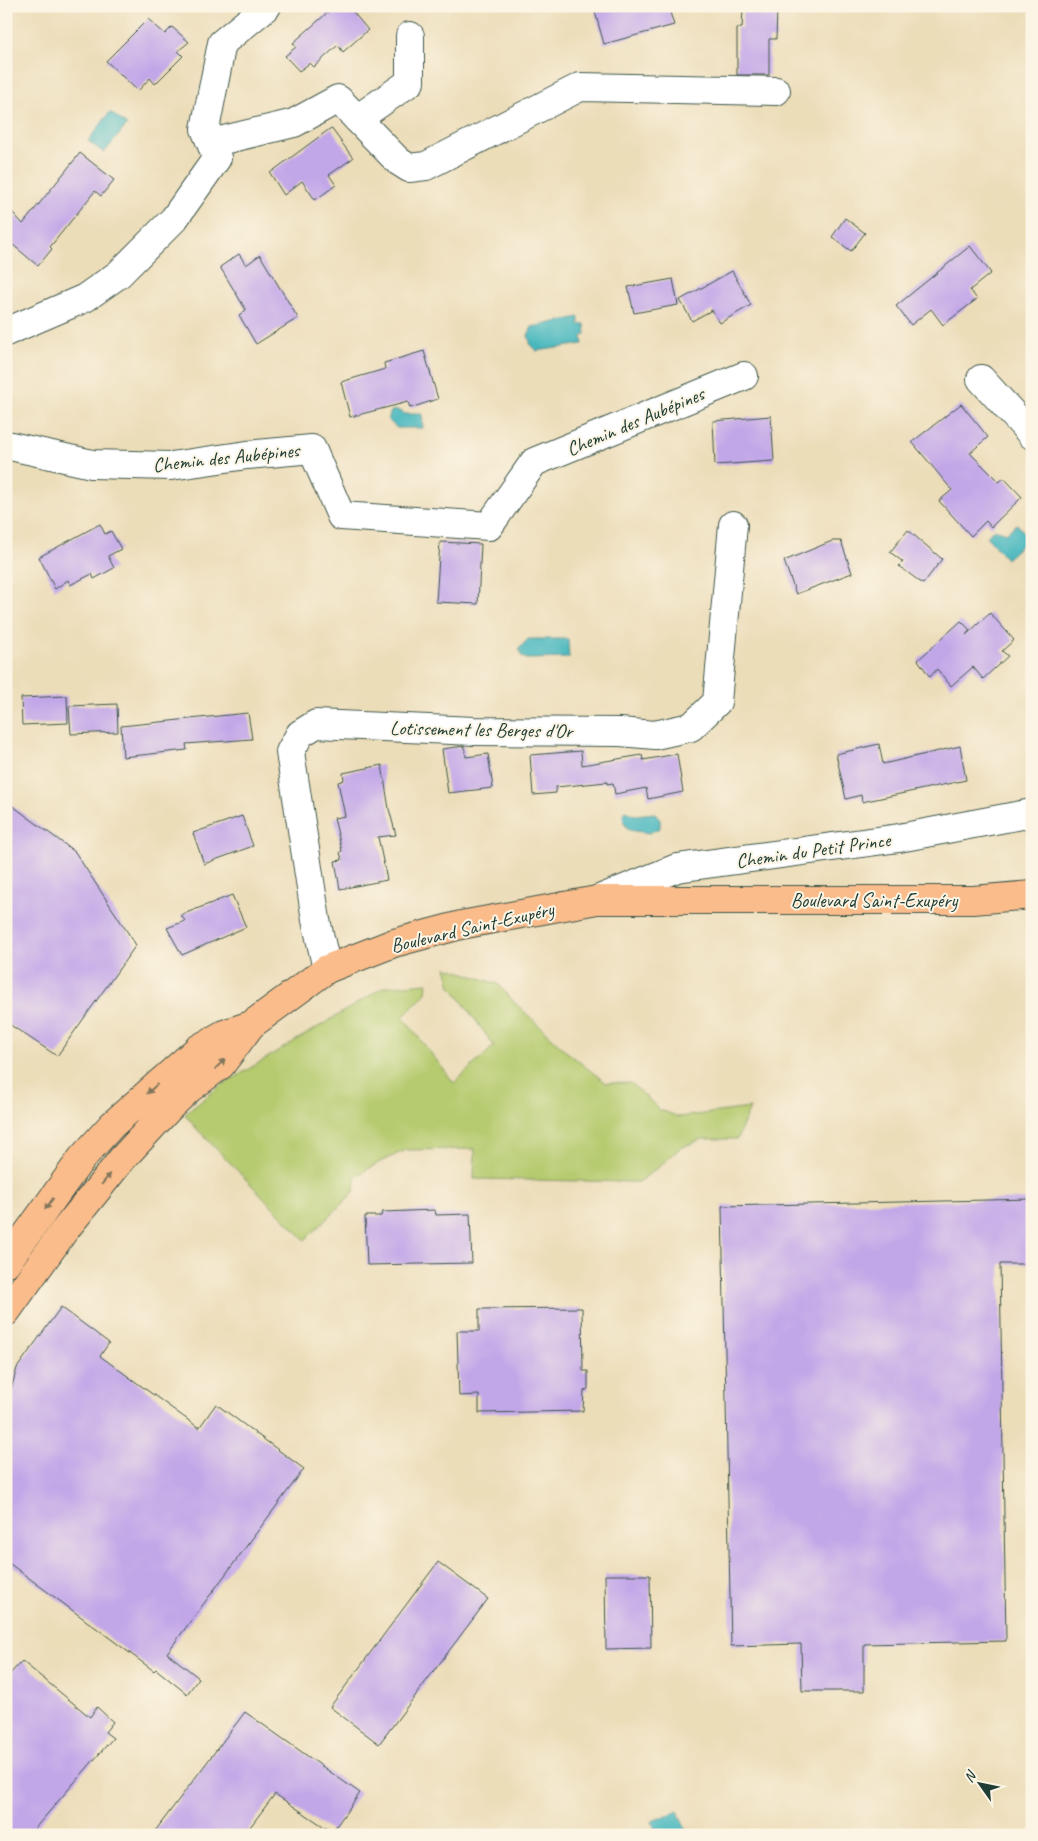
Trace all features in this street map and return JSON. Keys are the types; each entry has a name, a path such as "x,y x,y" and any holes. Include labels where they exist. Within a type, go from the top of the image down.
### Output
{"main road":[{"name":"Boulevard Saint-Exupéry","path":"6,1263 82,1158 112,1125 198,1049 224,1034 251,1025 327,969 394,943 461,925 598,900 973,900 1032,895"},
{"name":"Boulevard Saint-Exupéry","path":"973,900 1032,909"},
{"path":"6,1312 64,1231 128,1152 172,1105 221,1065 251,1025"},
{"path":"33,1225 40,1264"}],"street":[{"path":"6,332 85,298 119,274 174,219 217,158 205,129 222,43 267,6"},
{"path":"357,119 410,82 410,36"},
{"path":"211,143 294,122 338,99 398,161 409,168 426,166 580,87 776,91"},
{"name":"Chemin des Aubépines","path":"6,445 92,464 171,466 312,448 341,516 488,526 534,462 744,376"},
{"path":"981,379 1032,434"},
{"name":"Lotissement les Berges d'Or","path":"327,969 316,920 290,752 300,734 316,724 474,731 620,732 655,735 691,727 717,702 733,525"},
{"name":"Chemin du Petit Prince","path":"598,900 677,868 899,838 1032,813"}],"green space":[{"path":"446,967 498,984 514,1002 567,1052 606,1083 631,1083 660,1110 679,1117 750,1108 737,1139 702,1139 680,1148 659,1167 638,1182 474,1179 475,1149 406,1150 380,1162 355,1177 354,1192 305,1240 196,1128 185,1114 219,1087 384,987 427,983 426,993 403,1017 454,1083 494,1046 451,986"}],"water":[{"path":"110,112 127,125 104,153 88,141"},
{"path":"579,317 579,325 585,324 586,334 582,336 583,344 537,351 531,346 528,335 532,327"},
{"path":"397,410 405,414 422,414 423,428 397,428 388,420 391,411"},
{"path":"1017,524 1029,538 1006,559 987,537 994,529 1006,533"},
{"path":"528,639 568,639 569,658 527,659 522,657 519,649"},
{"path":"625,811 635,815 655,813 660,820 660,828 649,833 629,830 624,823 623,813"},
{"path":"678,1811 688,1835 657,1835 652,1821"}],"building":[{"path":"335,6 348,6 368,30 343,52 338,45 314,67 310,63 299,71 285,56 296,47 293,43"},
{"path":"613,6 668,6 674,25 604,44 595,12"},
{"path":"777,8 776,39 769,39 769,75 737,75 737,28 742,28 743,9"},
{"path":"148,19 165,34 172,27 189,42 178,51 183,56 155,84 150,78 138,91 106,61"},
{"path":"331,128 353,158 329,175 336,185 315,200 302,181 284,195 270,173"},
{"path":"80,153 114,180 101,196 95,191 50,247 52,249 38,266 6,239 6,205 23,224"},
{"path":"845,218 865,233 851,251 832,237"},
{"path":"970,246 991,273 970,290 977,299 943,325 931,309 911,325 896,306"},
{"path":"239,254 246,265 260,255 298,318 256,344 239,315 246,310 220,267"},
{"path":"732,271 751,305 720,323 712,310 692,321 680,300"},
{"path":"673,279 678,305 634,313 628,287"},
{"path":"424,351 438,399 410,408 408,402 350,417 341,382 385,369 384,363"},
{"path":"961,404 988,437 970,453 999,482 1004,478 1022,497 991,527 986,521 971,536 939,501 952,490 912,442"},
{"path":"771,416 774,461 715,465 713,421"},
{"path":"100,524 105,534 111,531 121,549 108,556 114,568 94,579 92,574 70,585 68,580 55,589 39,557"},
{"path":"908,530 942,559 923,584 899,566 903,562 890,552"},
{"path":"832,541 841,541 852,573 796,594 784,561"},
{"path":"440,542 481,544 478,604 436,602"},
{"path":"990,613 1014,640 1002,651 1008,656 983,679 973,667 951,686 937,669 930,677 918,660 961,621 970,630 966,635"},
{"path":"67,696 68,723 22,725 21,698"},
{"path":"117,704 118,732 71,734 69,706"},
{"path":"248,713 252,739 186,744 187,750 123,757 121,726"},
{"path":"879,744 883,764 960,746 966,780 862,802 861,795 846,799 836,754"},
{"path":"464,746 466,757 488,754 493,788 448,793 442,749"},
{"path":"581,751 582,765 642,755 643,760 677,754 683,792 648,799 646,788 615,794 613,783 607,784 607,782 556,787 556,793 533,795 530,755"},
{"path":"382,765 389,809 396,835 378,837 387,880 340,889 335,861 342,860 340,852 342,851 334,818 345,816 338,782 344,780 343,773"},
{"path":"6,801 75,852 136,945 57,1056 6,1022"},
{"path":"242,816 253,846 204,864 193,833"},
{"path":"232,895 246,927 182,955 167,928 185,921 181,915"},
{"path":"1032,1199 1032,1264 1000,1264 1006,1641 864,1644 864,1691 802,1691 801,1644 731,1646 722,1206"},
{"path":"435,1210 436,1215 470,1214 472,1263 367,1265 365,1216 381,1216 382,1212"},
{"path":"61,1307 109,1343 100,1356 199,1428 216,1404 304,1469 167,1653 199,1678 187,1694 156,1669 154,1671 6,1561 6,1407 17,1368"},
{"path":"582,1308 583,1371 588,1371 588,1389 584,1391 583,1411 479,1413 479,1395 459,1396 457,1331 479,1331 479,1309"},
{"path":"438,1562 488,1599 379,1744 330,1707"},
{"path":"605,1575 650,1575 651,1648 606,1649"},
{"path":"22,1661 90,1717 97,1707 113,1722 105,1732 113,1738 29,1835 6,1835 6,1678"},
{"path":"245,1712 360,1793 332,1832 275,1794 244,1835 152,1835"}]}
